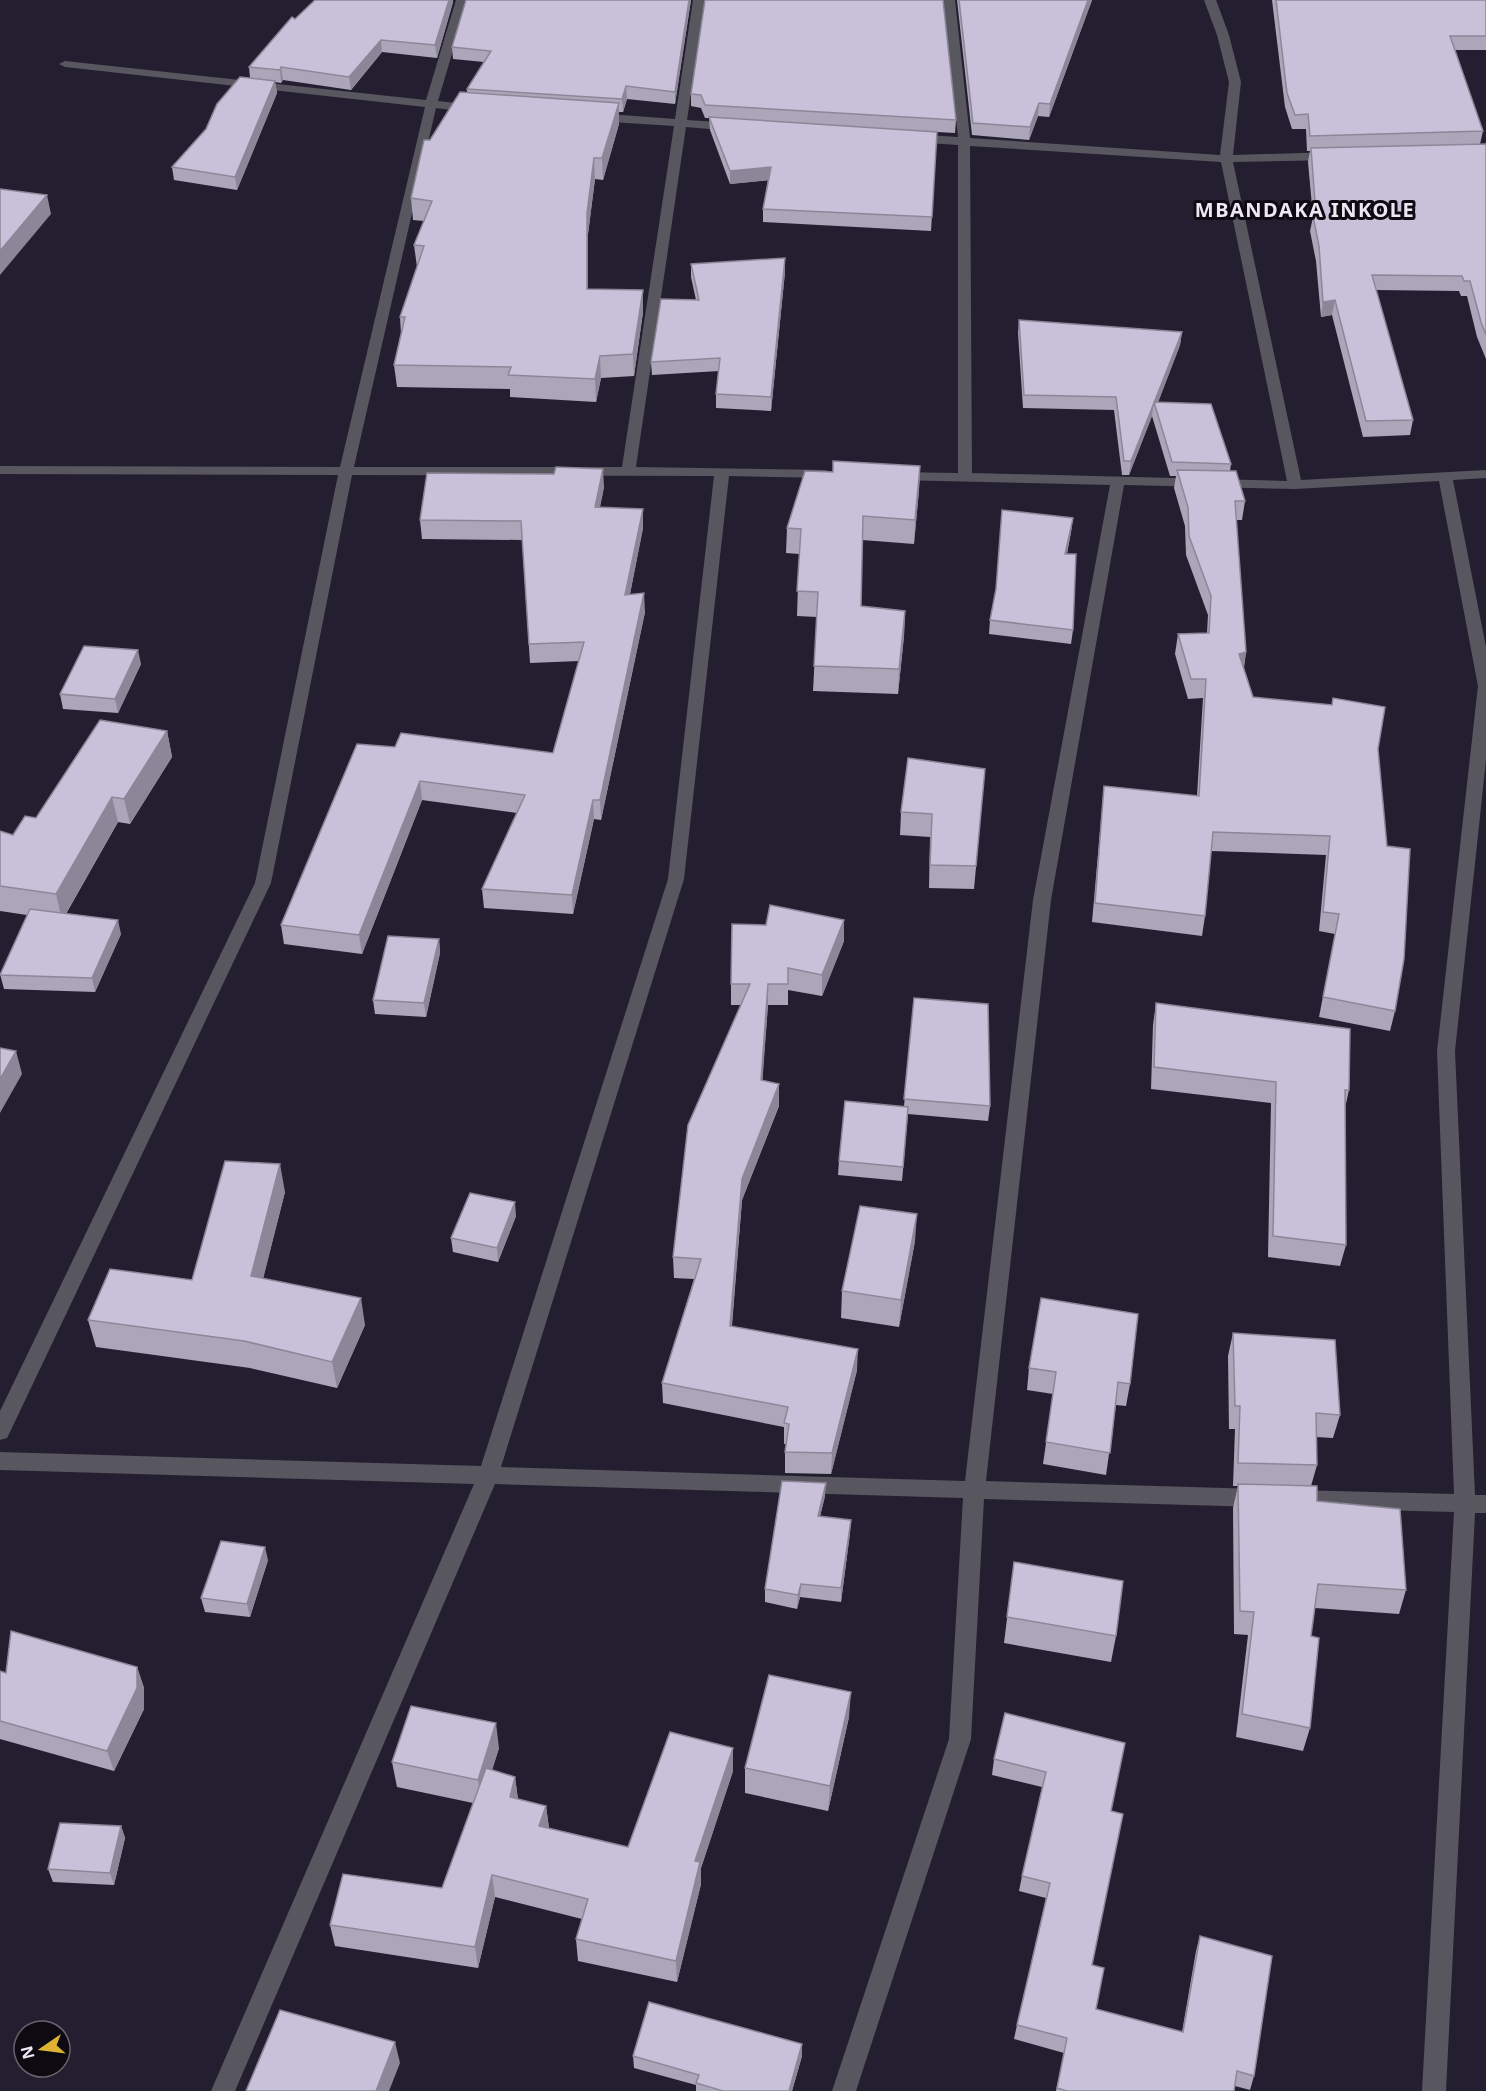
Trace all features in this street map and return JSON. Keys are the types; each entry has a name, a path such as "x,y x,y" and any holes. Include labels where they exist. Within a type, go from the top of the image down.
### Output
{"street":[{"path":"0,1432 263,883 346,472 432,105 462,0"},
{"path":"628,473 699,0"},
{"path":"949,0 964,141 965,478"},
{"path":"1210,0 1223,35 1235,82 1226,159 1295,485"},
{"path":"65,64 490,110"},
{"path":"585,117 750,128"},
{"path":"904,137 1226,159 1344,156"},
{"path":"0,470 722,472 838,475"},
{"path":"223,2091 488,1476 676,879 722,472"},
{"path":"884,476 1295,485 1486,474"},
{"path":"1434,2091 1465,1504 1446,1051 1486,686 1445,477"},
{"path":"844,2091 960,1739 974,1491 1042,900 1118,481"},
{"path":"0,1461 974,1491 1486,1503"}],"building":[{"path":"315,0 449,0 435,45 381,40 349,77 281,67 280,70 249,67 292,17 295,19"},
{"path":"466,0 689,0 675,92 626,86 622,99 467,89 491,51 452,47"},
{"path":"705,0 943,0 956,120 705,105 701,95 691,94"},
{"path":"959,0 1088,0 1050,104 1039,103 1030,127 973,123"},
{"path":"1276,0 1486,0 1486,36 1450,36 1483,131 1310,136 1308,114 1295,115 1287,93"},
{"path":"240,77 275,81 235,177 172,167 206,129 217,104"},
{"path":"460,92 619,103 602,158 594,158 587,213 587,289 643,290 633,354 600,356 595,379 508,375 511,367 394,365 405,317 400,317 424,246 414,245 432,201 411,198 424,140 430,140"},
{"path":"709,117 937,132 932,217 763,209 771,167 730,171"},
{"path":"1486,144 1486,335 1470,281 1464,281 1462,276 1372,275 1413,420 1366,421 1335,300 1323,302 1319,246 1313,216 1316,215 1311,148"},
{"path":"0,189 47,195 0,251"},
{"path":"785,258 771,397 716,394 720,358 651,362 661,299 699,300 691,264"},
{"path":"1019,320 1182,332 1131,461 1124,461 1116,397 1024,395"},
{"path":"1154,402 1211,404 1231,464 1172,462"},
{"path":"833,461 920,466 915,520 863,516 861,606 905,611 899,669 814,666 818,592 797,591 801,529 787,528 805,471 833,472"},
{"path":"556,467 603,469 595,507 643,509 625,595 644,593 600,800 593,800 572,895 482,889 525,795 420,781 359,935 281,925 357,744 395,747 401,733 553,753 584,642 529,644 521,521 420,520 427,473 554,474"},
{"path":"1177,470 1236,471 1245,501 1235,501 1246,652 1239,654 1253,697 1332,705 1333,698 1385,707 1378,749 1387,846 1410,849 1404,959 1395,1011 1323,997 1339,914 1323,912 1330,836 1213,832 1205,916 1095,903 1104,786 1199,796 1206,679 1191,679 1178,634 1209,633 1211,596 1189,536 1188,507"},
{"path":"1002,510 1073,518 1065,554 1076,554 1073,630 990,620 996,589"},
{"path":"84,646 138,650 115,699 60,694"},
{"path":"100,720 167,731 124,799 112,797 56,894 0,886 0,831 13,835 25,816 36,818"},
{"path":"908,758 985,769 976,866 930,865 932,814 901,812"},
{"path":"770,905 844,920 822,975 788,968 788,984 768,984 761,1080 779,1084 742,1179 730,1326 858,1349 832,1453 785,1452 789,1424 784,1423 788,1407 662,1383 701,1259 673,1257 688,1125 750,984 731,984 732,924 766,925"},
{"path":"30,909 118,920 92,978 0,975"},
{"path":"388,936 439,939 424,1003 373,1000"},
{"path":"914,998 988,1004 990,1106 904,1099"},
{"path":"1156,1003 1350,1029 1349,1090 1345,1090 1346,1245 1273,1236 1276,1082 1154,1067"},
{"path":"0,1048 16,1051 0,1079"},
{"path":"845,1101 908,1107 903,1167 839,1161"},
{"path":"225,1161 280,1164 251,1276 361,1298 332,1362 244,1341 88,1320 110,1269 192,1280"},
{"path":"470,1193 515,1202 497,1248 451,1238"},
{"path":"860,1206 917,1214 901,1300 842,1291"},
{"path":"1041,1298 1138,1314 1130,1384 1118,1382 1110,1453 1046,1442 1056,1372 1029,1368"},
{"path":"1233,1333 1335,1340 1340,1415 1316,1413 1317,1465 1238,1463 1240,1406 1235,1406"},
{"path":"782,1481 826,1483 818,1516 851,1520 841,1588 801,1584 798,1595 765,1589"},
{"path":"1238,1484 1317,1486 1317,1501 1400,1509 1406,1590 1318,1584 1311,1636 1319,1638 1310,1728 1242,1714 1254,1612 1240,1611"},
{"path":"221,1541 265,1547 247,1604 201,1598"},
{"path":"1014,1562 1123,1581 1116,1636 1007,1617"},
{"path":"11,1631 137,1667 137,1688 107,1751 0,1721 0,1671 6,1673"},
{"path":"769,1675 851,1692 830,1786 745,1768"},
{"path":"411,1706 496,1723 478,1780 392,1762"},
{"path":"1005,1713 1125,1743 1111,1811 1123,1814 1092,1965 1104,1968 1096,2009 1183,2032 1200,1936 1272,1956 1254,2076 1237,2071 1234,2091 1067,2091 1057,2088 1067,2038 1017,2025 1050,1883 1022,1876 1046,1772 994,1759"},
{"path":"670,1732 733,1748 695,1861 700,1862 676,1961 576,1939 588,1899 492,1875 475,1947 330,1925 343,1874 442,1888 486,1768 515,1777 510,1797 546,1806 539,1826 628,1847"},
{"path":"60,1823 121,1826 110,1873 48,1869"},
{"path":"649,2002 802,2044 789,2091 723,2091 696,2083 699,2075 633,2056"},
{"path":"280,2010 395,2042 376,2091 246,2091"}],"district":[{"name":"MBANDAKA INKOLE","path":"1305,210"}]}
